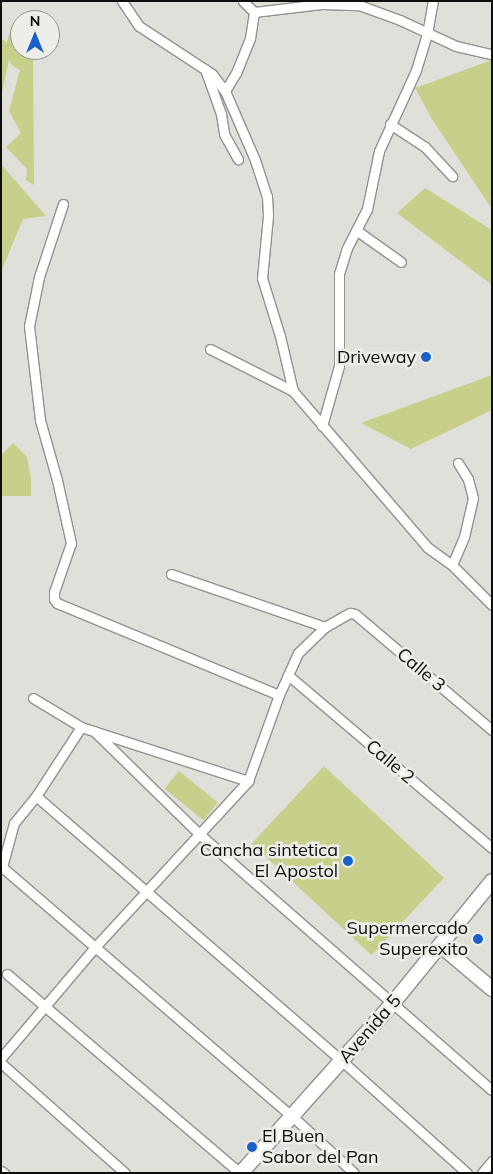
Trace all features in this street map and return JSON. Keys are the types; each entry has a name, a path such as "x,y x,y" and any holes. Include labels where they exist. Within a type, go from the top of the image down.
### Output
{"street":[{"path":"122,1 139,26 205,69 225,92 255,160 267,196 268,216 262,278 280,336 293,391"},
{"path":"243,1 254,12"},
{"path":"322,426 339,366 339,274 347,248 367,210 379,151 416,70 427,34 433,1"},
{"path":"254,12 322,4 359,5 400,20 456,46 492,54"},
{"path":"225,92 236,74 250,38 254,12"},
{"path":"205,69 221,114 224,134 238,159"},
{"path":"390,124 426,148 452,176"},
{"path":"63,204 39,277 29,326 40,420 58,480 70,543 54,592 54,599 57,603 280,696"},
{"path":"356,230 401,262"},
{"path":"210,349 293,391 398,511 426,547 452,565 492,605"},
{"path":"452,565 464,537 473,498 468,479 458,463"},
{"path":"1,1058 46,1008 94,947 248,781 298,653 325,627 171,574"},
{"name":"Calle 3","path":"325,627 350,613 355,614 492,730"},
{"name":"Calle 2","path":"288,675 492,848"},
{"path":"33,698 82,727 248,781"},
{"path":"82,727 36,796 14,823 2,866 292,1116 354,1173"},
{"path":"94,731 198,833 492,1090"},
{"path":"36,796 342,1061 467,1173"},
{"name":"Avenida 5","path":"240,1173 393,1003 492,881"},
{"path":"441,946 492,989"},
{"path":"7,974 240,1173"},
{"path":"1,1063 125,1173"},
{"path":"482,1173 492,1161"}],"green space":[{"path":"10,32 10,60 33,60 34,185 26,180 27,169 6,147 21,133 9,111 20,70 12,65 9,59 1,97 1,44 3,44 1,39 7,42"},
{"path":"492,60 492,209 432,119 415,88"},
{"path":"1,164 46,216 23,219 1,272"},
{"path":"425,188 492,230 492,285 397,213"},
{"path":"492,375 492,410 411,449 361,423"},
{"path":"13,443 27,457 31,478 31,496 1,496 1,455"},
{"name":"Cancha sintetica El Apostol","path":"324,766 444,878 372,955 252,844"},
{"path":"179,771 218,802 203,820 165,789"}],"place":[{"name":"Driveway","path":"426,357"},
{"name":"Cancha sintetica El Apostol","path":"348,861"},
{"name":"Supermercado Superexito","path":"478,939"},
{"name":"El Buen Sabor del Pan","path":"252,1147"}]}
